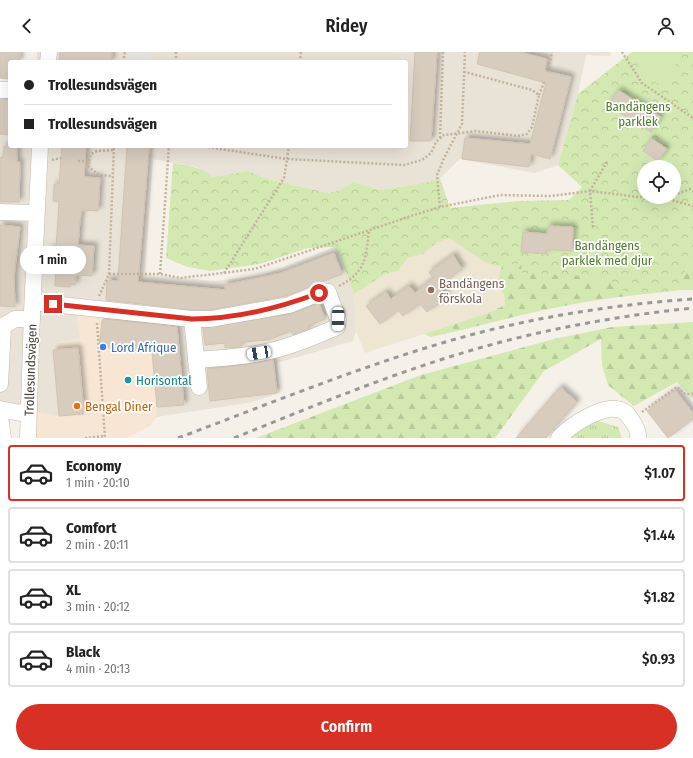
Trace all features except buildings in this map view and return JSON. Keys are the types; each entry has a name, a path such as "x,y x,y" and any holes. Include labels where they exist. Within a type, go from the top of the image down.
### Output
{"street":[{"name":"Trollesundsvägen","path":"28,438 36,213 40,148"},
{"path":"0,212 36,213"},
{"path":"33,302 97,305 192,319 212,319 289,305 319,293 328,292 338,319 338,327 304,341 271,351 234,357 196,360"},
{"path":"0,384 3,326 7,322 15,319 32,319"},
{"path":"192,319 199,387"},
{"path":"0,409 20,413 28,410"},
{"path":"559,438 566,430 580,421 599,412 613,409 625,412 635,425 638,438"},
{"path":"0,418 3,438"}],"path":[{"path":"440,138 442,52"},
{"path":"440,207 437,175 462,124 465,52"},
{"path":"548,72 552,52"},
{"path":"622,52 642,83 693,118"},
{"path":"465,72 532,90 539,95"},
{"path":"213,148 287,159 404,165 422,160 431,153 436,142 444,135 458,132 476,131 518,136 527,134 532,127 539,95 544,82"},
{"path":"160,274 170,148"},
{"path":"224,274 284,178 289,148"},
{"path":"85,438 105,437 97,305 109,274 114,150 98,151 91,154 88,166 93,172 99,175 112,176"},
{"path":"51,160 61,158"},
{"path":"78,160 89,161"},
{"path":"593,227 590,191 608,160"},
{"path":"681,192 693,188"},
{"path":"109,274 160,274 181,278 255,270 368,230 440,207 500,195 550,196 590,191 637,197"},
{"path":"681,203 693,206"},
{"path":"328,292 351,280 366,260 368,230"},
{"path":"638,415 677,387 685,394 693,394"}],"shaded area":[{"path":"37,52 611,52 610,56 586,55 578,94 558,165 535,173 460,159 440,178 425,183 380,190 353,182 340,190 328,193 268,179 248,171 212,177 196,167 153,159 145,275 216,281 263,275 334,247 342,261 354,294 356,331 353,341 277,363 280,393 248,403 156,417 150,426 126,438 28,410 11,411 7,438 0,438 0,98 8,99 8,148 408,148 408,60 37,60"},
{"path":"128,52 151,52 151,60 128,60"},
{"name":"Bandängens förskola","path":"449,238 508,256 497,284 504,295 505,305 488,313 365,353 356,331 354,294 385,274 398,271 408,258 423,254 436,243"},
{"path":"75,307 104,310 99,347 152,352 157,407 156,417 150,426 126,438 28,438 28,410 59,416 84,414 78,348 53,350 53,343 80,338"}],"green space":[{"path":"632,52 693,52 693,262 688,264 682,278 682,290 628,296 616,283 601,281 585,276 522,273 521,263 502,266 486,263 449,238 436,243 423,254 408,258 398,271 385,274 354,294 342,261 334,247 308,248 260,264 210,271 188,267 166,258 173,163 199,169 208,173 212,177 248,171 268,179 328,193 340,190 353,182 380,190 425,183 440,178 450,208 518,201 569,200 582,187 558,165 578,94"},
{"path":"643,52 672,52 678,72 664,87 640,74 635,54"},
{"path":"521,262 616,283 628,296 553,308 431,337 424,334 488,313 505,305 504,295 497,284 502,266"},
{"path":"693,262 693,290 682,290 682,278 688,264"},
{"path":"693,322 693,399 677,382 634,406 608,385 602,365 601,339 544,371 495,438 256,438 421,375 554,339 612,327"},
{"path":"595,420 618,427 622,438 568,438"}],"railway":[{"path":"178,438 364,368 478,333 585,311 693,299"},
{"path":"234,438 373,383 480,348 517,338 583,324 627,316 693,308"}],"place":[{"name":"Bandängens förskola","path":"431,290"},
{"name":"Lord Afrique","path":"103,347"},
{"name":"Horisontal","path":"128,380"},
{"name":"Bengal Diner","path":"77,406"}],"route":[{"path":"53,304 192,319 212,319 289,305 319,293"}],"park label":[{"name":"Bandängens parklek","path":"638,114"},
{"name":"Bandängens parklek med djur","path":"607,252"}]}
